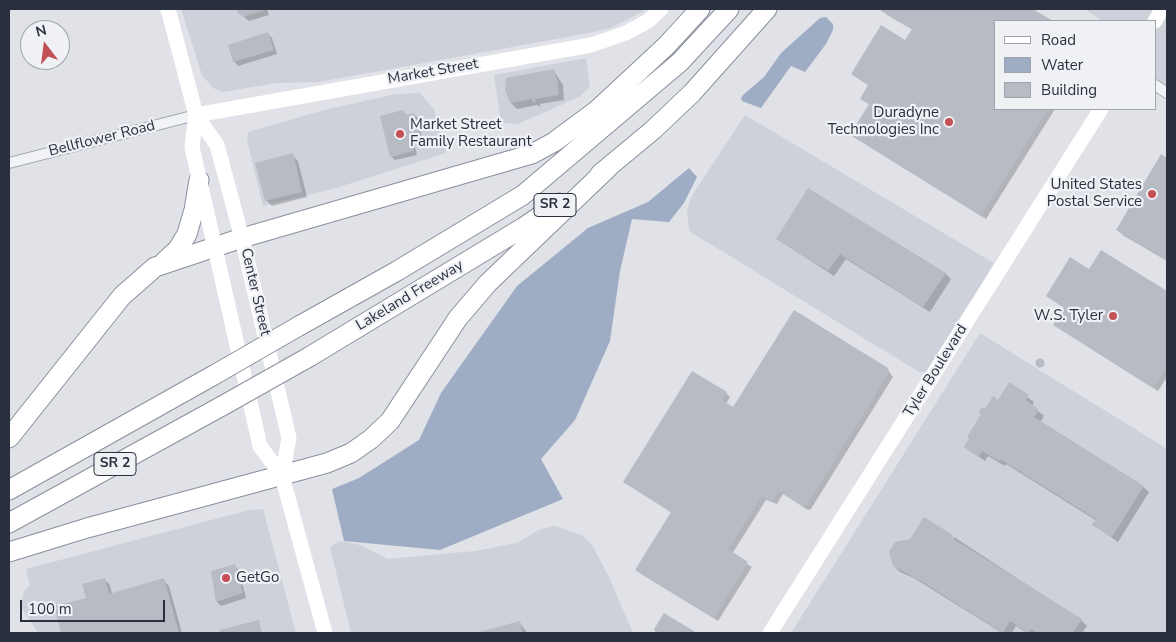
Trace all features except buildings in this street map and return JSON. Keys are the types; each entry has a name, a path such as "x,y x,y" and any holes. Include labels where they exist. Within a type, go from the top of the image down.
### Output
{"highway":[{"path":"9,438 122,296 147,272 162,264 242,238 513,161 539,150 554,142 596,111 666,46 700,9"},
{"name":"Lakeland Freeway","path":"9,490 397,271 523,195 680,62 730,9"},
{"name":"Lakeland Freeway","path":"9,523 309,357 524,227 610,167 692,93 767,9"},
{"path":"9,552 87,528 327,463 351,453 371,439 390,421 458,318 482,290 610,167"},
{"path":"162,264 178,249 187,234 194,210 199,180"}],"street":[{"name":"Center Street","path":"168,9 196,115 217,145 242,238 289,438 282,476"},
{"name":"Market Street","path":"196,115 591,45 626,33 648,21 661,9"},
{"path":"1156,20 1162,9"},
{"path":"1156,86 1167,94"},
{"name":"Tyler Boulevard","path":"770,633 1100,110"},
{"name":"Center Street","path":"196,115 192,147 260,446 282,476 325,633"},
{"name":"Bellflower Road","path":"9,163 196,115"}],"shaded area":[{"path":"181,9 647,9 611,28 584,34 319,82 276,83 223,92 213,88 202,75"},
{"path":"1085,9 1167,9 1167,86 1156,79 1156,20 1101,20"},
{"path":"586,58 590,87 579,97 518,124 501,123 494,75"},
{"path":"420,93 434,109 446,153 336,188 263,206 247,140 248,132 324,110 396,94"},
{"path":"745,115 994,263 928,372 919,372 689,231 687,210 693,194"},
{"path":"980,333 1167,449 1167,633 791,633"},
{"path":"263,509 296,633 38,633 21,607 24,591 30,585 26,569 249,510"},
{"path":"555,526 582,535 592,545 609,577 633,633 351,633 330,547 340,541 360,545 386,559 475,551 516,543 541,529"}],"water":[{"path":"826,17 833,24 833,30 826,44 805,72 791,66 761,108 742,101 743,95 764,77 781,53 820,18"},
{"path":"689,168 697,177 684,203 669,222 632,219 620,271 610,341 575,420 541,459 563,499 440,550 344,541 332,489 359,478 419,440 441,393 517,286 588,228 648,202"}],"place":[{"name":"Duradyne Technologies Inc","path":"949,122"},
{"name":"Market Street Family Restaurant","path":"400,134"},
{"name":"United States Postal Service","path":"1152,194"},
{"name":"W.S. Tyler","path":"1113,316"},
{"name":"GetGo","path":"226,578"}]}
